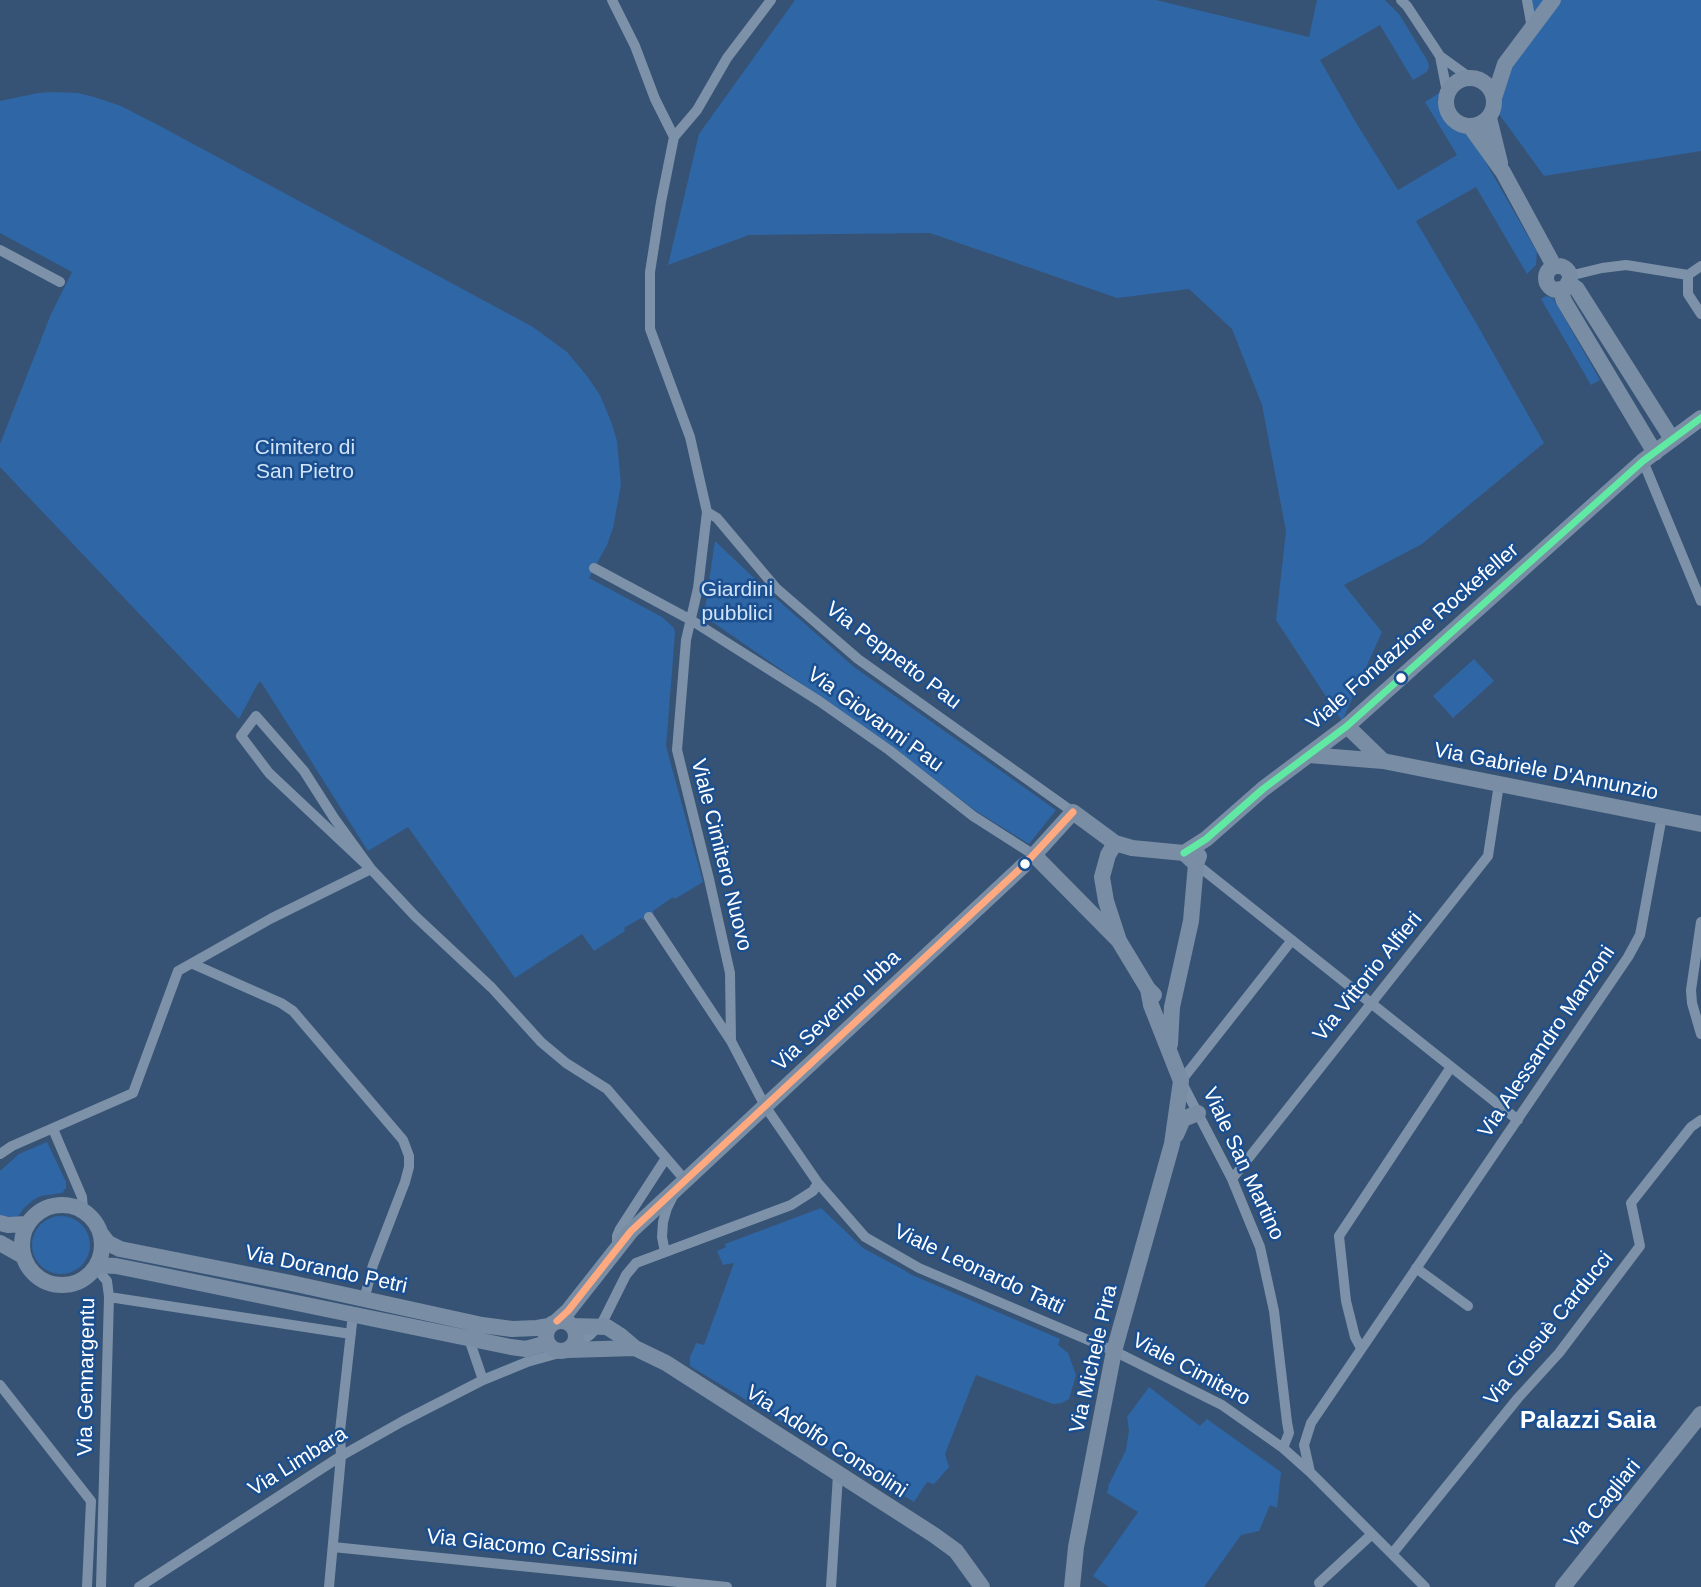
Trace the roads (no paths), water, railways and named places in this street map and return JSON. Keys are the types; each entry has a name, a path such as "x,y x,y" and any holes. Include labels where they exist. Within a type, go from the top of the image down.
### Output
{"street":[{"path":"612,0 674,137"},
{"path":"707,512 690,437 650,329 650,272 674,137 697,110 727,58 771,0"},
{"path":"1401,0 1440,56 1488,85 1494,98"},
{"path":"1527,0 1532,29"},
{"path":"1470,127 1489,118 1505,64 1553,0"},
{"path":"1440,56 1448,112 1457,123 1470,127 1503,172 1554,266 1548,271 1546,278 1550,287 1602,268 1626,265 1688,275 1701,267"},
{"path":"1447,92 1456,81 1473,78 1505,64"},
{"path":"1489,118 1503,172"},
{"path":"0,250 60,282"},
{"path":"1688,275 1688,294 1701,314"},
{"path":"1566,283 1577,289 1672,439"},
{"path":"1566,283 1564,301 1649,457 1700,596"},
{"name":"Viale Fondazione Rockefeller","path":"1170,1050 1172,1007 1191,921 1190,858 1206,839 1262,789 1347,726 1649,457 1701,418"},
{"name":"Viale Cimitero Nuovo","path":"707,512 698,588 686,640 677,750 730,973 731,1041"},
{"name":"Via Peppetto Pau","path":"707,512 717,518 776,588 858,659 1073,812"},
{"path":"594,568 691,620"},
{"name":"Via Giovanni Pau","path":"691,620 819,701 889,750 1029,860"},
{"path":"371,869 304,771 256,716 241,736 269,773 492,988 541,1042 566,1063 607,1089 666,1158 682,1184"},
{"path":"1347,726 1383,761"},
{"name":"Via Gabriele D'Annunzio","path":"1309,755 1383,761 1701,824"},
{"name":"Via Vittorio Alfieri","path":"1231,1179 1488,856 1499,784"},
{"path":"1073,812 1115,843 1190,858 1518,1120"},
{"name":"Via Severino Ibba","path":"560,1324 631,1231 1029,860 1073,812"},
{"name":"Via Alessandro Manzoni","path":"1310,1472 1304,1445 1311,1423 1628,957 1640,935 1662,816"},
{"path":"1115,843 1108,855 1102,877 1106,901 1119,941"},
{"path":"1029,860 1054,877 1119,941"},
{"path":"0,1154 12,1146 133,1093 178,971 272,918 371,869"},
{"name":"Viale Cimitero Nuovo","path":"649,916 731,1041 765,1106"},
{"path":"1701,922 1691,990 1701,1034"},
{"path":"1181,1081 1292,940"},
{"name":"Viale San Martino","path":"1119,941 1148,989 1151,1005 1181,1081 1231,1179 1260,1247 1274,1311 1289,1433 1283,1448"},
{"path":"193,964 281,1003 293,1011 403,1140 409,1156 405,1181 373,1265 364,1300"},
{"path":"1148,989 1157,996 1165,996 1173,992 1177,983"},
{"path":"1361,1348 1355,1337 1346,1301 1339,1236 1451,1067"},
{"name":"Via Michele Pira","path":"1072,1587 1076,1547 1114,1351 1172,1144 1181,1081"},
{"name":"Viale Leonardo Tatti","path":"765,1106 818,1183 865,1237 930,1273 1114,1351"},
{"name":"Via Michele Pira","path":"1172,1144 1183,1119 1198,1113"},
{"name":"Via Giosuè Carducci","path":"1392,1554 1518,1398 1559,1353 1640,1246 1631,1203 1691,1127 1701,1120"},
{"path":"53,1129 82,1198 83,1210"},
{"path":"617,1248 620,1229 666,1158"},
{"path":"560,1348 590,1335 603,1321 626,1275 636,1263 791,1205 813,1191 818,1183"},
{"name":"Via Severino Ibba","path":"665,1252 663,1222 667,1208 682,1184"},
{"path":"58,1204 83,1210 91,1216 101,1234 101,1255 96,1266 88,1276 77,1283 63,1286 38,1278 28,1268 23,1256 21,1245 27,1224 35,1214 58,1204"},
{"path":"0,1223 27,1224"},
{"name":"Via Dorando Petri","path":"101,1234 108,1243 120,1249 482,1325 512,1329 560,1324"},
{"path":"1,1245 23,1256"},
{"name":"Via Dorando Petri","path":"96,1266 116,1266 469,1339 526,1349 560,1348"},
{"name":"Via Gennargentu","path":"96,1266 107,1281 109,1297 101,1587"},
{"path":"1416,1268 1468,1306"},
{"path":"109,1297 351,1334"},
{"path":"328,1587 341,1456 340,1431 353,1314"},
{"path":"560,1324 576,1334 576,1339 560,1348 546,1334 560,1324"},
{"name":"Via Adolfo Consolini","path":"560,1324 598,1326 613,1330 635,1348 666,1363 934,1535 956,1552 982,1587"},
{"path":"469,1339 483,1380"},
{"name":"Via Adolfo Consolini","path":"560,1348 635,1348"},
{"name":"Via Limbara","path":"139,1587 341,1456 483,1380 560,1348"},
{"name":"Viale Cimitero","path":"1114,1351 1222,1405 1283,1448"},
{"path":"0,1385 91,1501 87,1587"},
{"name":"Via Cagliari","path":"1563,1587 1701,1414"},
{"path":"1287,1422 1311,1423"},
{"path":"1283,1448 1425,1587"},
{"path":"831,1587 838,1475"},
{"path":"91,1501 103,1492"},
{"path":"1320,1583 1372,1534"},
{"name":"Via Giacomo Carissimi","path":"332,1547 597,1580 727,1587"}],"district":[{"name":"Palazzi Saia","path":"1588,1421"}],"park label":[{"name":"Cimitero di San Pietro","path":"305,460"},
{"name":"Giardini pubblici","path":"737,602"}]}
